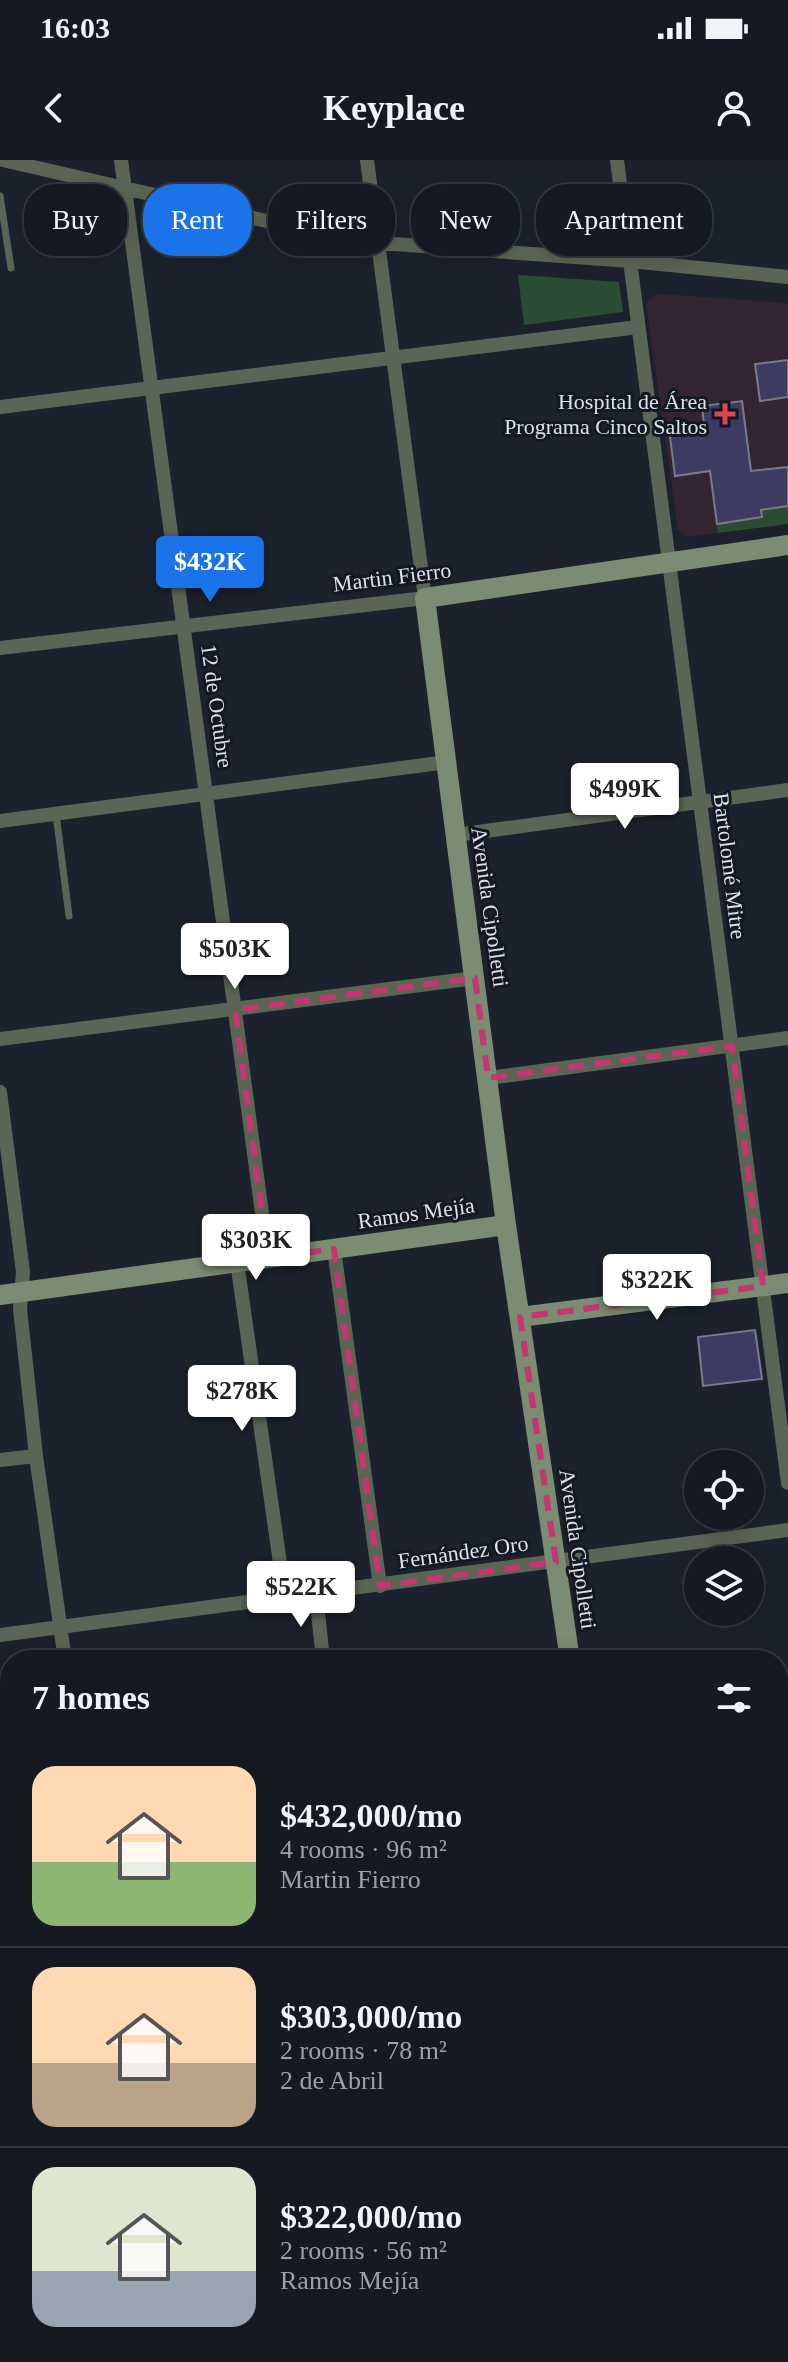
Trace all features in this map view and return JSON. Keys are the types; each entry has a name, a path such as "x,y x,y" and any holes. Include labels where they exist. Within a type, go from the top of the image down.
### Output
{"street":[{"path":"3,160 104,184"},
{"name":"12 de Octubre","path":"121,160 124,184"},
{"name":"Avenida Cipolletti","path":"367,160 370,184"},
{"name":"Bartolomé Mitre","path":"617,160 788,1483"},
{"path":"127,189 268,222"},
{"name":"12 de Octubre","path":"127,204 268,1258"},
{"path":"395,244 630,261 788,277"},
{"name":"Avenida Cipolletti","path":"380,256 506,1225 569,1650"},
{"path":"0,407 638,327"},
{"name":"Martin Fierro","path":"0,648 425,598 788,545"},
{"path":"0,821 447,762"},
{"path":"456,835 788,790"},
{"path":"0,1039 475,978"},
{"path":"488,1078 788,1038"},
{"path":"0,1092 23,1272 20,1309 36,1456 64,1650"},
{"name":"Ramos Mejía","path":"0,1295 506,1225"},
{"path":"334,1249 380,1586"},
{"path":"237,1262 285,1598"},
{"path":"520,1317 788,1283"},
{"path":"0,1460 36,1456"},
{"name":"Fernández Oro","path":"0,1635 788,1530"},
{"path":"316,1594 322,1650"}],"lane":[{"path":"0,196 11,268"},
{"path":"56,814 69,916"}],"highlighted area":[{"path":"475,978 488,1078 732,1046 763,1286 520,1317 556,1562 380,1586 334,1249 268,1258 235,1010"}],"shaded area":[{"name":"Hospital de Área Programa Cinco Saltos","path":"658,294 788,303 788,524 687,537 678,530 646,303"}],"green space":[{"path":"518,275 619,282 623,312 524,325"},
{"path":"788,506 788,524 718,533 717,524 762,517 761,510"}],"building":[{"path":"788,360 788,397 760,401 755,364"},
{"path":"742,401 751,471 788,467 788,506 761,510 762,517 717,524 710,471 675,476 669,429 704,425 702,406"},
{"path":"755,1330 762,1379 703,1386 698,1337"}],"place":[{"name":"Hospital de Área Programa Cinco Saltos","path":"725,414"}]}
